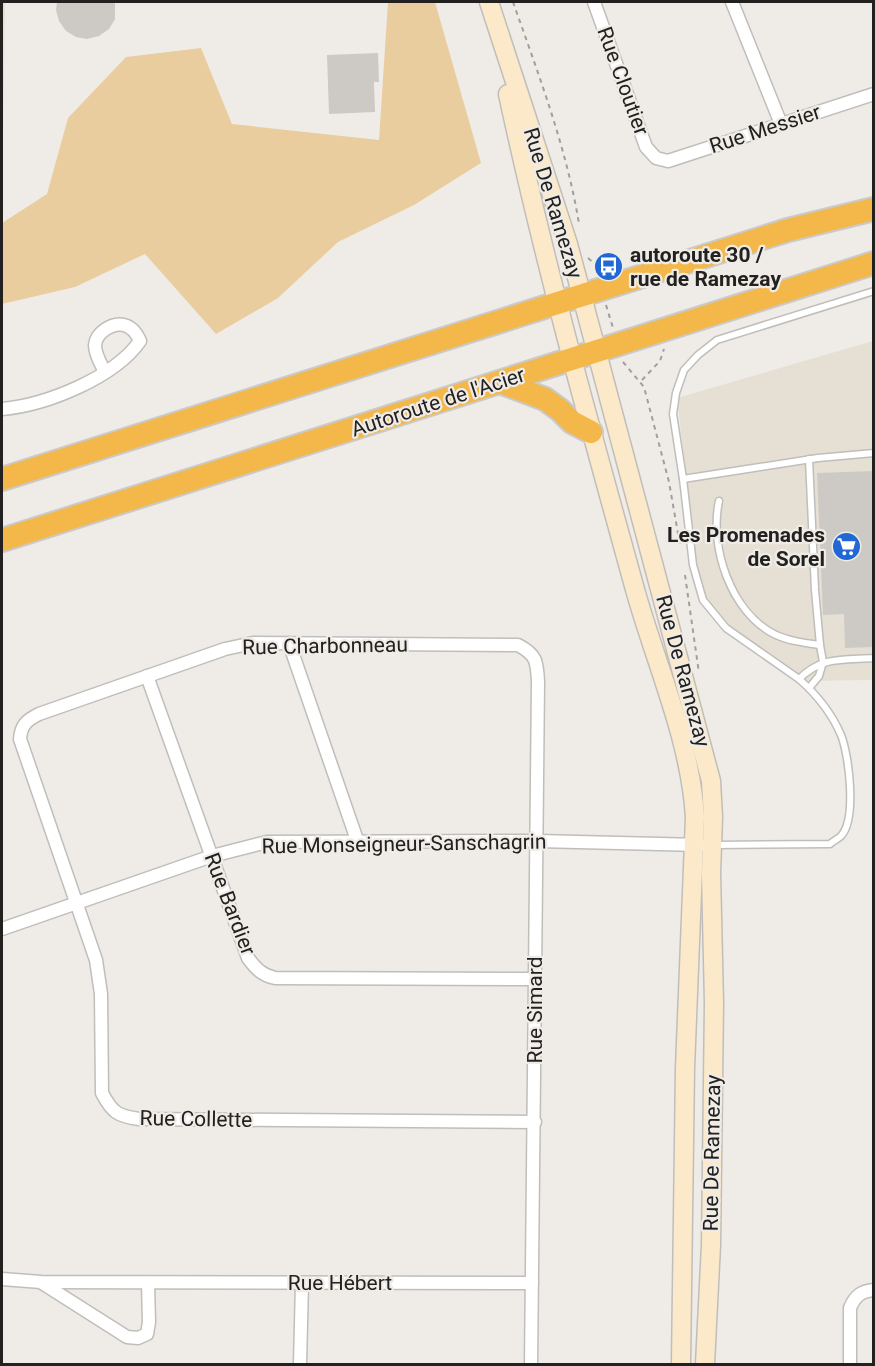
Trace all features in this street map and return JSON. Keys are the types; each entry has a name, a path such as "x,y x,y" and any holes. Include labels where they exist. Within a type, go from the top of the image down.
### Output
{"highway":[{"path":"2,479 788,230 873,209"},
{"name":"Autoroute de l'Acier","path":"2,540 873,263"},
{"path":"500,382 545,399 572,422 591,432"}],"street":[{"name":"Rue De Ramezay","path":"681,1365 685,1068 694,800 686,753 642,613 591,432 531,197 489,2 568,244 708,764 713,803 713,1065 711,1245 705,1365"},
{"name":"Rue Cloutier","path":"594,2 646,147 656,158"},
{"path":"732,2 781,124"},
{"name":"Rue Messier","path":"656,158 668,160 873,94"},
{"path":"2,409 74,390 105,372"},
{"path":"289,643 357,840"},
{"name":"Rue Charbonneau","path":"21,729 27,720 39,714 225,649 253,644 518,645 534,656"},
{"name":"Rue Simard","path":"531,1365 538,682 534,656"},
{"name":"Rue Bardier","path":"147,676 248,958 256,969 265,976 275,978 534,979"},
{"name":"Rue Collette","path":"21,729 20,739 96,960 101,994 102,1093 110,1107 122,1117 535,1122"},
{"name":"Rue Monseigneur-Sanschagrin","path":"2,929 212,856 267,842 537,841 712,845"},
{"path":"685,1068 713,1065"},
{"path":"682,1270 709,1269"},
{"name":"Rue Hébert","path":"2,1278 41,1282 532,1283"},
{"name":"Rue Hébert","path":"41,1282 127,1337 138,1338 147,1334 148,1283"},
{"path":"300,1365 302,1283"},
{"path":"850,1365 850,1308 853,1299 864,1291 873,1290"}],"lane":[{"path":"712,845 830,844 842,835 848,824 850,801 848,768 842,736 830,714 809,688 726,628 703,600 693,565 673,414 676,393 684,370 717,340 873,291"},
{"path":"683,479 809,459 873,453"},
{"path":"809,459 820,645 823,662 819,676 809,688"},
{"path":"720,501 716,514 721,558 733,594 765,629 777,636 820,645"},
{"path":"799,679 809,669 823,662 873,658"}],"path":[{"name":"Rue De Ramezay","path":"513,2 545,95 566,167 580,232"},
{"name":"Rue De Ramezay","path":"586,255 595,264 597,271"},
{"path":"595,264 598,260 606,260 609,267"},
{"path":"606,306 614,333"},
{"path":"641,381 663,356 665,351 663,343"},
{"path":"621,357 641,381 669,482 680,546"},
{"name":"Rue De Ramezay","path":"684,568 700,681"}],"shaded area":[{"path":"2,2 5,2 2,223"},
{"path":"388,2 435,2 481,163 414,205 338,242 278,298 216,334 145,254 75,287 2,304 2,223 47,194 68,118 126,57 201,48 232,124 379,140"},
{"path":"873,341 873,680 805,681 729,625 707,599 696,563 677,398"}],"building":[{"path":"57,2 115,2 115,19 109,29 99,36 87,39 76,37 66,31 59,21 56,10"},
{"path":"378,53 379,82 374,82 375,112 329,114 327,55"},
{"name":"Les Promenades de Sorel","path":"873,471 873,647 845,648 844,614 823,615 817,473"}],"place":[{"name":"autoroute 30 / rue de Ramezay","path":"609,267"},
{"name":"Les Promenades de Sorel","path":"846,547"}]}
